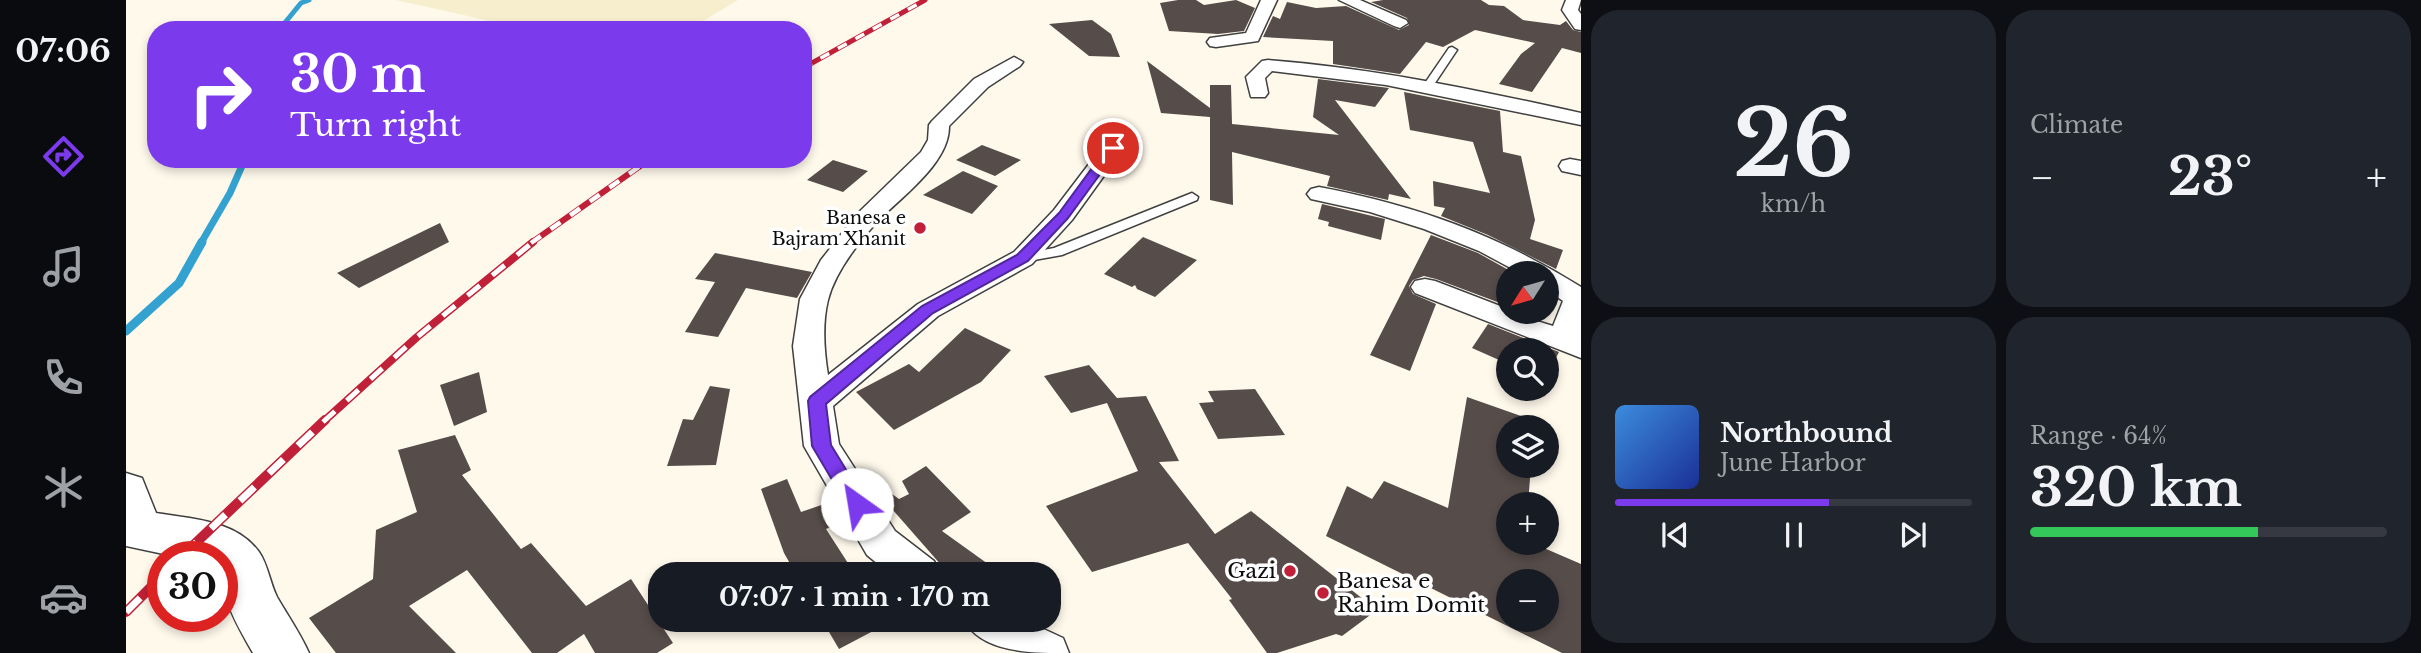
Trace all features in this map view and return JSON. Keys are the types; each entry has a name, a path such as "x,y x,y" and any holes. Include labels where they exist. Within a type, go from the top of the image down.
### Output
{"street":[{"path":"1216,42 1252,37 1269,0"},
{"path":"1346,0 1400,23"},
{"path":"1581,1 1574,1 1570,10 1581,25"},
{"path":"905,562 881,543 821,446 808,346 814,299 834,260 866,219 930,156 939,140 939,125 981,83 1014,62"},
{"path":"1258,93 1255,77 1268,65 1428,86 1581,119"},
{"path":"817,401 928,310 1023,258 1063,215 1113,148"},
{"path":"1320,194 1366,202 1476,239 1517,261"},
{"path":"1559,286 1578,298 1564,337 1577,347"},
{"path":"1425,287 1577,347"},
{"path":"130,524 216,544 241,568 254,606 282,653"},
{"path":"1006,632 1047,653"}],"lane":[{"path":"1428,86 1452,50"},
{"path":"1023,258 1057,252 1192,197"}],"shaded area":[{"path":"396,0 738,0 703,21 490,21"}],"building":[{"path":"1196,0 1204,5 1236,0 1255,8 1244,31 1218,34 1169,31 1160,3"},
{"path":"1481,0 1489,5 1504,6 1523,20 1560,25 1566,21 1573,30 1581,32 1581,53 1562,48 1532,92 1499,84 1521,54 1535,43 1475,30 1443,47 1426,42 1400,74 1333,64 1333,41 1263,37 1273,16 1280,19 1287,2 1316,8 1346,6 1399,30 1409,25 1407,18 1371,2"},
{"path":"1092,20 1111,34 1120,57 1089,56 1049,24"},
{"path":"1147,61 1210,108 1210,85 1231,85 1232,124 1339,135 1313,117 1318,79 1389,88 1375,107 1335,100 1411,199 1389,194 1388,200 1327,186 1330,176 1232,152 1233,205 1210,200 1210,117 1161,113"},
{"path":"1404,92 1500,111 1503,152 1521,156 1535,220 1530,239 1563,250 1559,261 1540,261 1488,235 1441,216 1445,208 1434,206 1433,181 1490,193 1473,142 1410,130"},
{"path":"982,145 1021,160 995,176 956,160"},
{"path":"833,160 868,171 843,192 807,180"},
{"path":"963,171 998,186 972,214 923,195"},
{"path":"1322,204 1385,219 1381,240 1328,226 1329,222 1318,219"},
{"path":"440,223 449,242 359,288 337,273"},
{"path":"1431,235 1496,263 1496,302 1436,279 1424,276 1413,280 1409,286 1413,294 1436,304 1410,371 1370,355"},
{"path":"1143,237 1197,260 1155,297 1137,289 1135,285 1132,287 1104,274"},
{"path":"715,253 812,272 797,298 746,288 718,337 685,332 715,282 695,279"},
{"path":"1488,324 1524,338 1496,338 1496,359 1472,348"},
{"path":"965,328 1011,350 981,382 894,430 856,392 909,364 919,372"},
{"path":"1089,365 1117,398 1146,396 1179,461 1159,462 1215,534 1251,511 1377,610 1342,636 1336,634 1277,653 1267,653 1229,600 1232,599 1188,543 1092,572 1046,506 1138,471 1107,403 1071,413 1044,376"},
{"path":"479,372 487,412 454,426 440,385"},
{"path":"710,386 730,389 716,465 667,466 683,419 693,420"},
{"path":"1255,389 1285,435 1218,439 1199,403 1214,402 1208,391"},
{"path":"1467,397 1518,415 1496,415 1496,478 1530,478 1529,492 1496,492 1496,555 1559,555 1581,564 1581,653 1562,653 1520,632 1559,632 1559,569 1496,569 1496,620 1326,536 1347,486 1372,499 1384,481 1448,508"},
{"path":"455,435 471,470 462,475 521,549 531,543 586,606 631,579 648,605 648,632 666,632 673,643 657,653 595,653 584,634 557,653 532,653 467,570 409,606 456,653 336,653 309,618 373,579 376,530 417,512 398,450"},
{"path":"926,466 971,512 942,531 985,562 938,562 885,501 892,494 899,499 909,494 902,481"},
{"path":"787,479 801,512 833,501 845,521 826,529 847,562 789,562 761,489"},
{"path":"829,632 871,632 839,649"}],"waterway":[{"path":"286,21 301,3 309,0"},
{"path":"201,243 241,168"},
{"path":"126,331 179,283 202,242"}],"railway":[{"path":"812,63 925,0"},
{"path":"531,243 637,168"},
{"path":"323,422 417,337 533,242"},
{"path":"198,541 325,420"},
{"path":"126,612 147,591"}],"place":[{"name":"Banesa e Bajram Xhanit","path":"920,228"},
{"name":"Gazi","path":"1290,571"},
{"name":"Banesa e Rahim Domit","path":"1323,593"}],"route":[{"path":"857,504 821,446 817,401 928,310 1023,258 1063,215 1113,148"}]}
